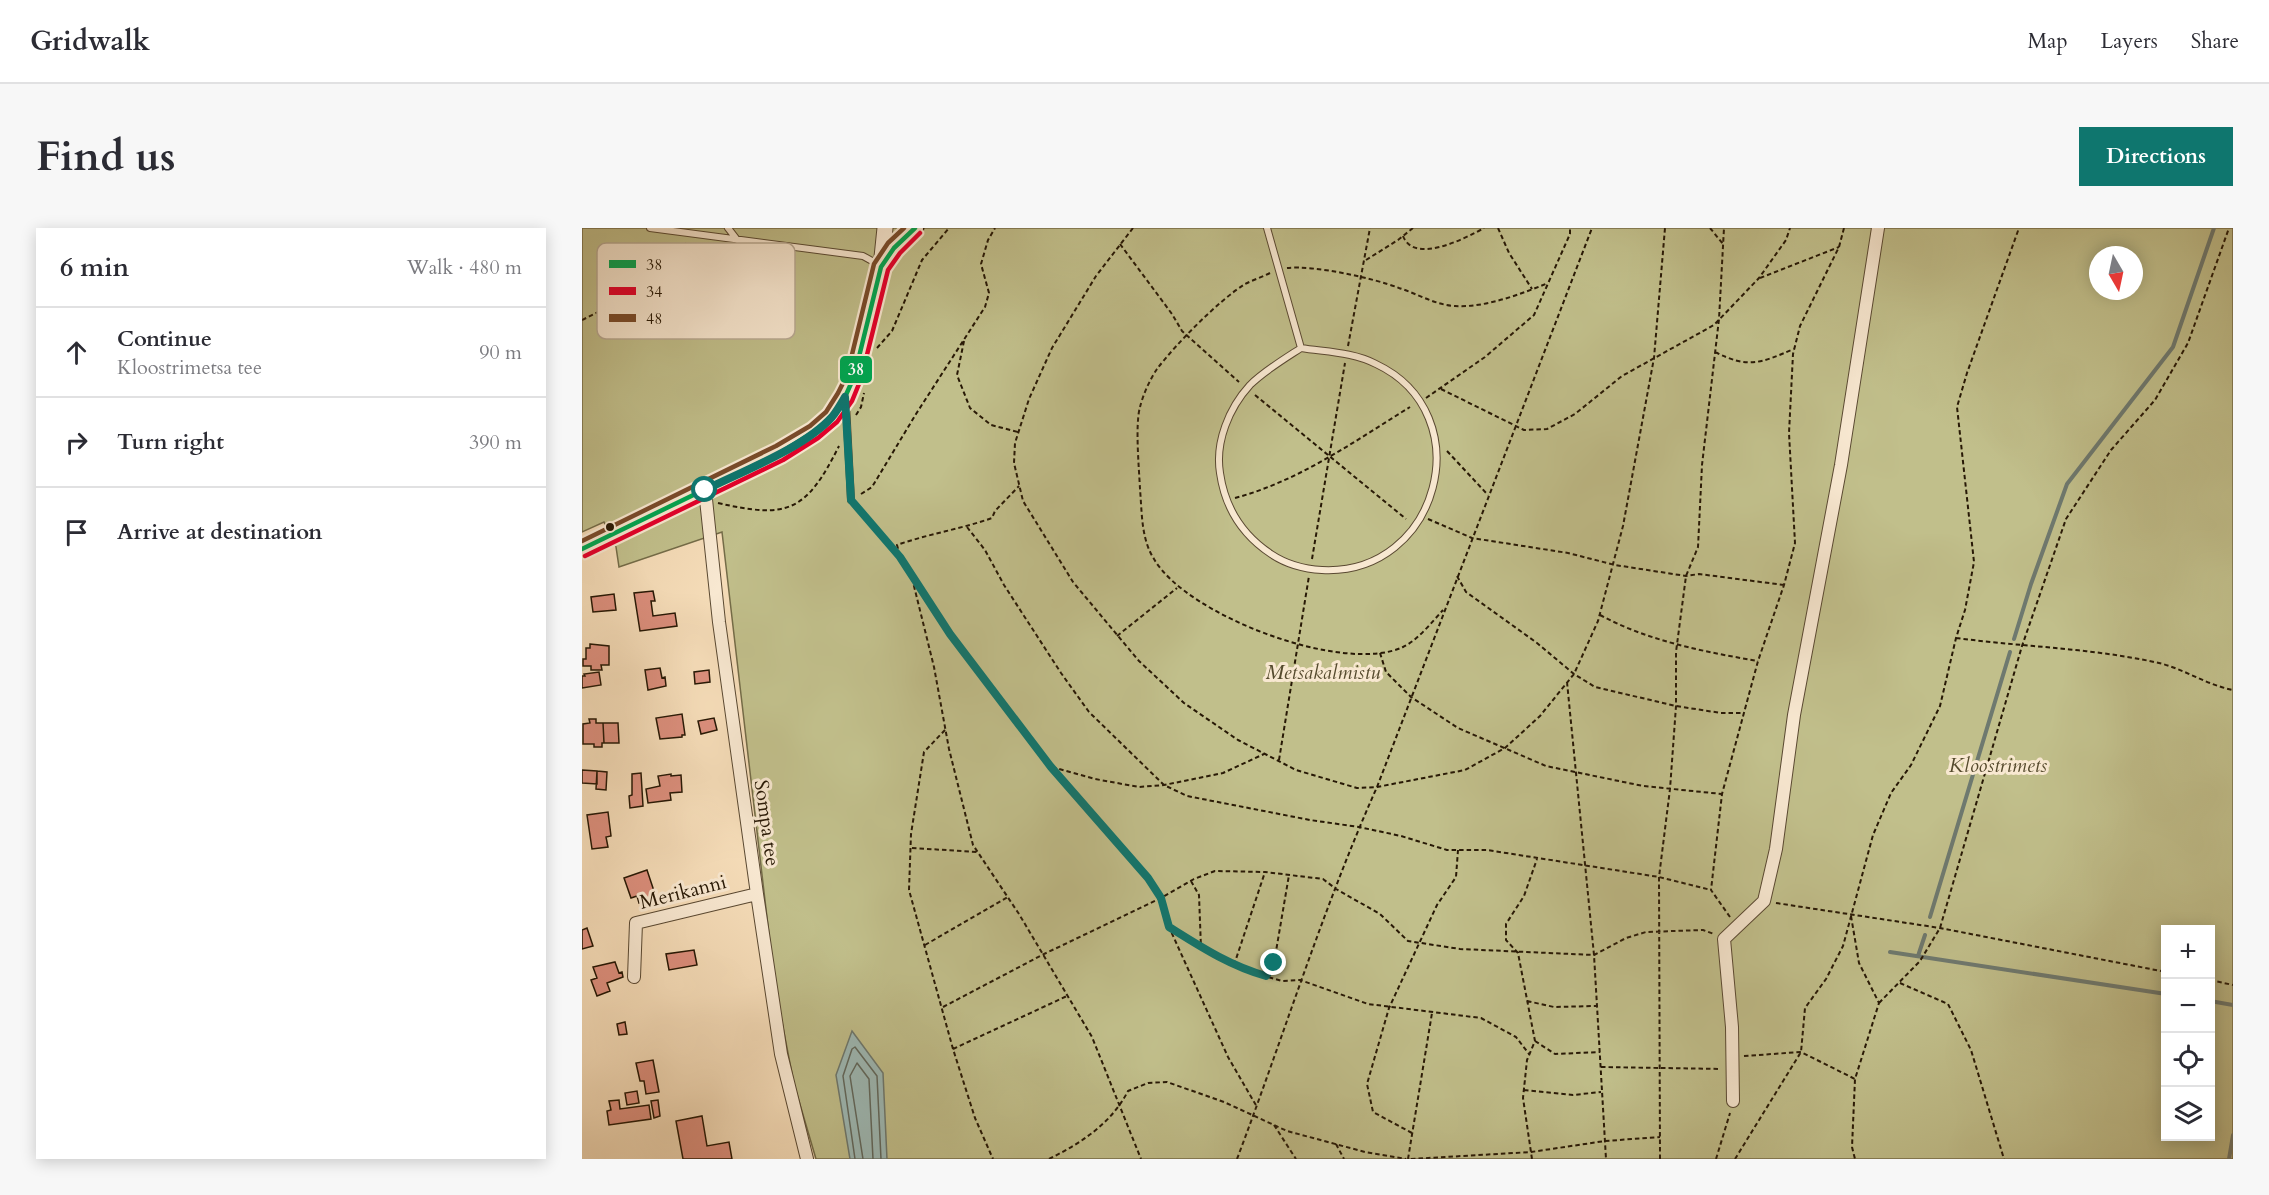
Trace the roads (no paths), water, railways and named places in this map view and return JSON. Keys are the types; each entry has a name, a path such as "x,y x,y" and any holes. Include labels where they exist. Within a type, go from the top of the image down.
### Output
{"main road":[{"path":"582,549 780,453 814,432 832,417 854,377 881,267 894,248 915,228"}],"street":[{"path":"881,267 885,228"},
{"path":"1733,1101 1732,1028 1724,939 1764,901 1776,849 1794,715 1841,465 1878,228"},
{"name":"Sompa tee","path":"705,490 719,622 781,1054 807,1159"},
{"name":"Merikanni","path":"634,977 636,923 757,894"}],"lane":[{"path":"650,228 755,243"},
{"path":"728,228 738,241"},
{"path":"1267,228 1301,348"},
{"path":"795,248 862,256 881,267"},
{"path":"1301,348 1346,354 1377,364 1391,373 1419,402 1428,418 1433,435 1437,468 1433,493 1423,516 1407,537 1388,553 1365,564 1336,571 1311,569 1279,559 1254,543 1235,520 1223,493 1218,464 1222,435 1233,408 1247,389 1301,348"},
{"path":"845,397 851,500"}],"water":[{"path":"852,1031 883,1073 887,1159 850,1159 836,1075"}],"waterway":[{"path":"2014,639 2067,484 2173,347 2214,228"},
{"path":"1930,917 2010,652"},
{"path":"1918,956 1925,935"},
{"path":"1890,952 2161,993"},
{"path":"2215,1002 2233,1005"},
{"path":"2229,1159 2233,1135"}],"park label":[{"name":"Metsakalmistu","path":"1323,672"},
{"name":"Kloostrimets","path":"1998,765"}]}
